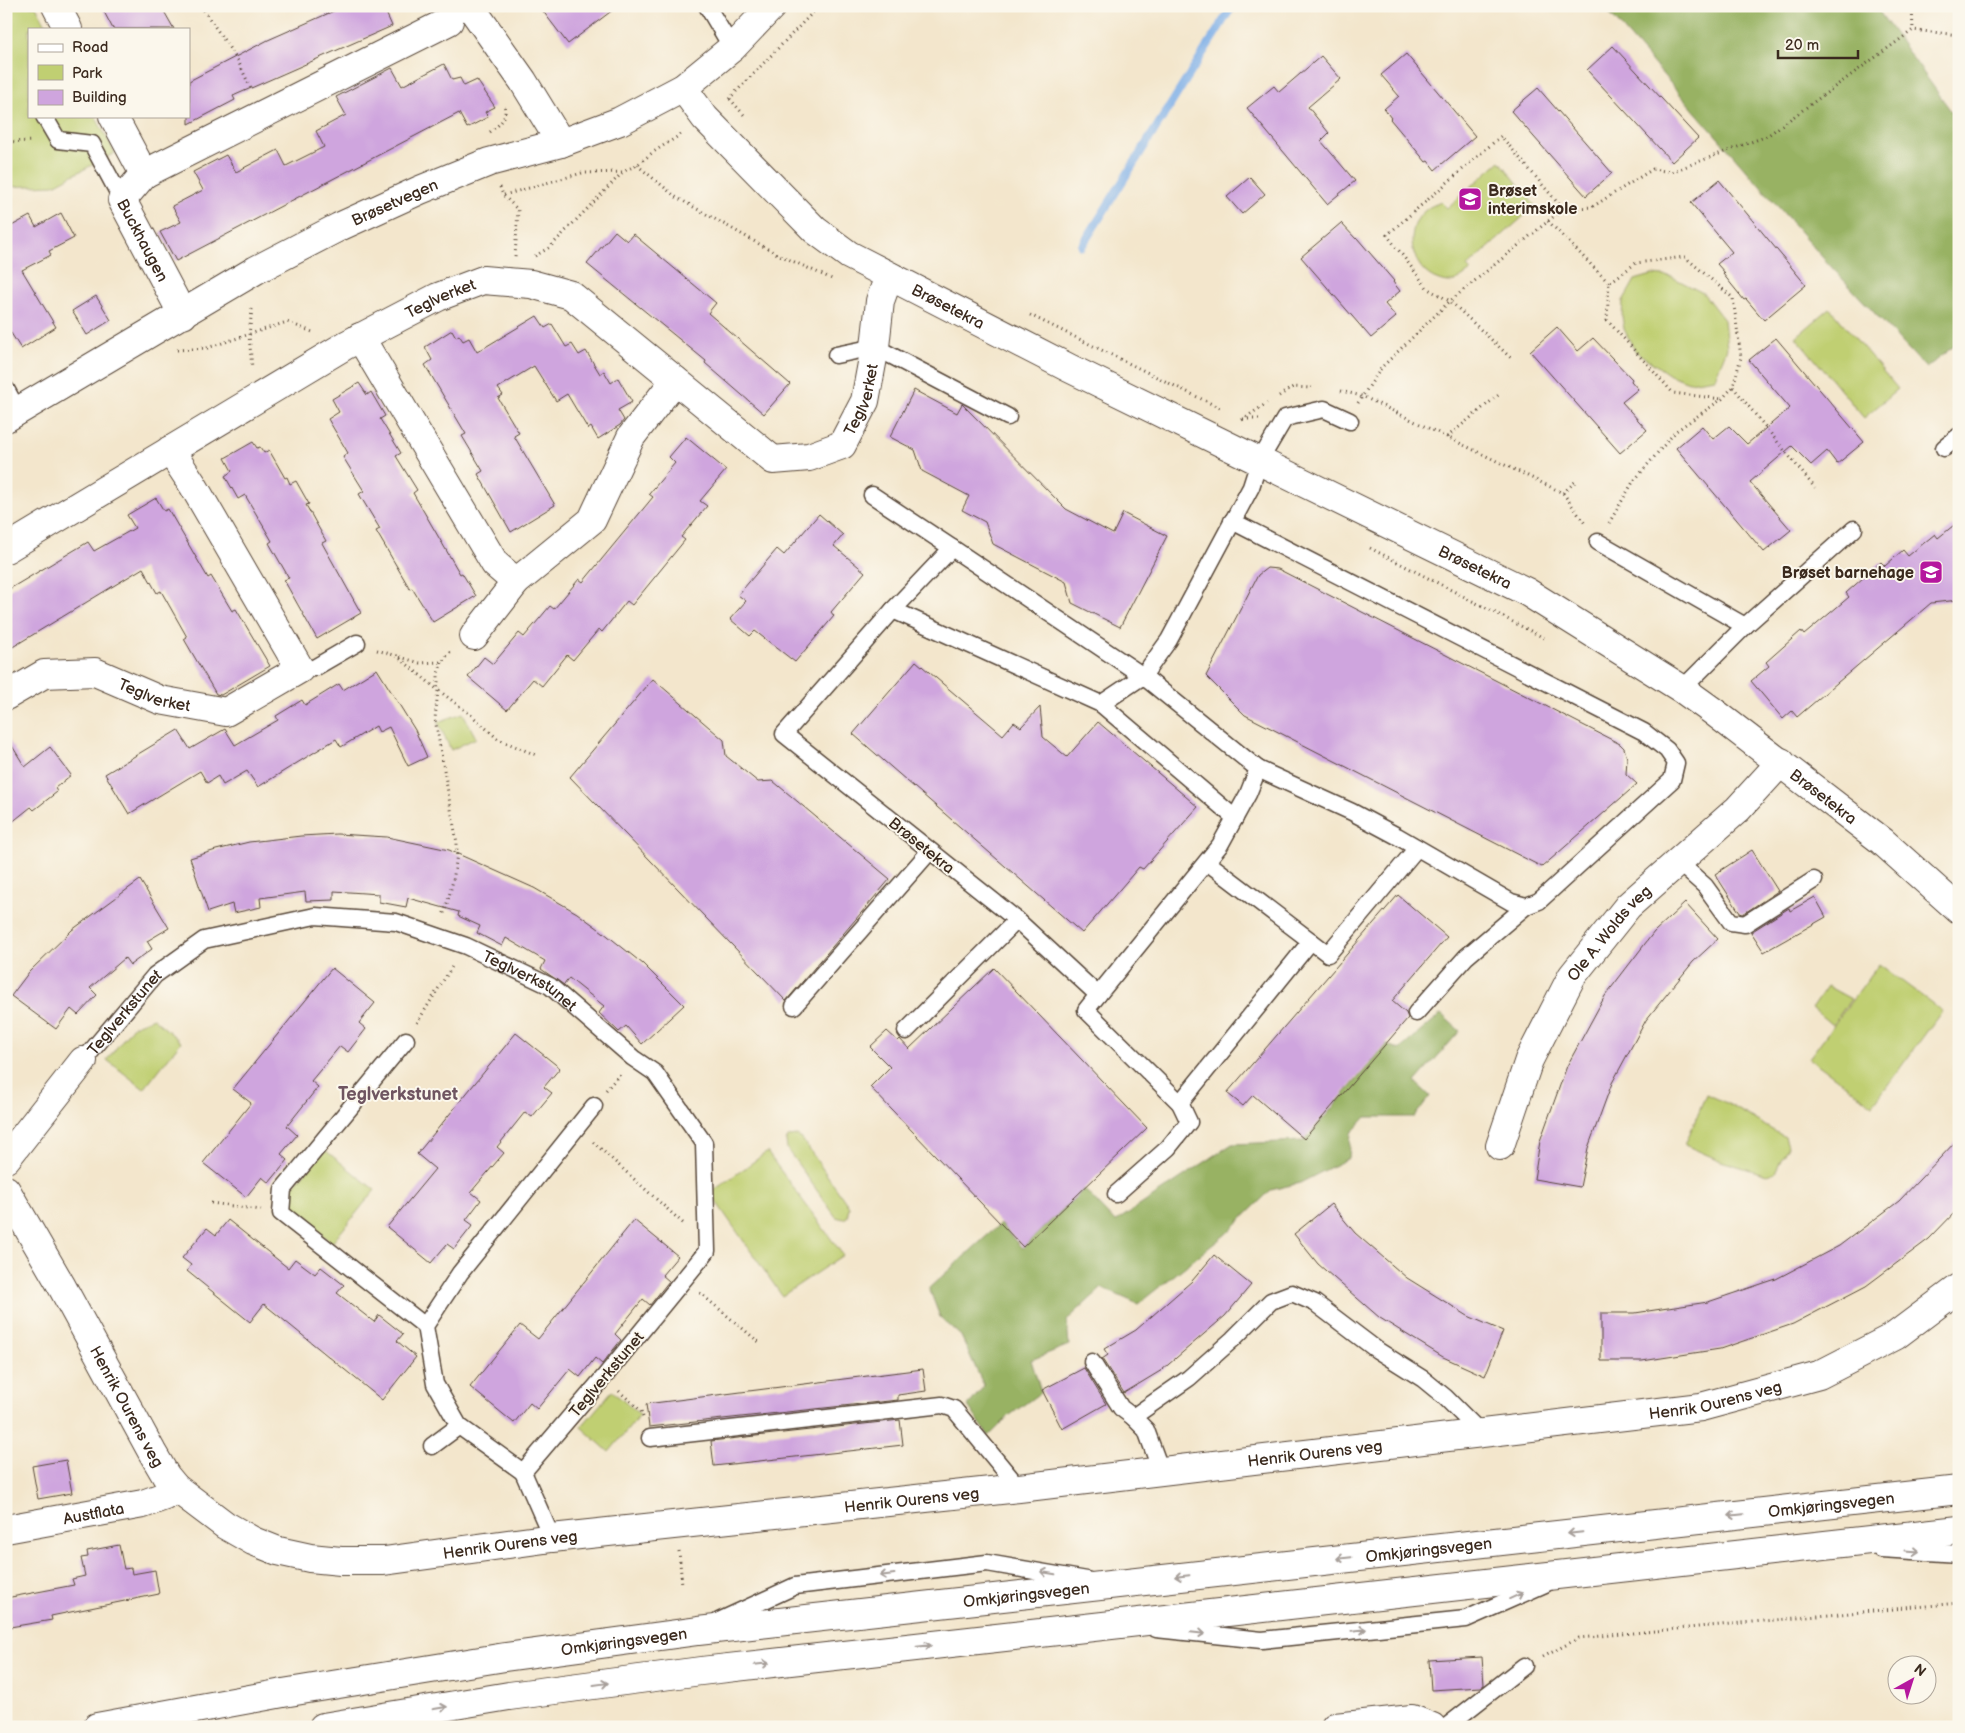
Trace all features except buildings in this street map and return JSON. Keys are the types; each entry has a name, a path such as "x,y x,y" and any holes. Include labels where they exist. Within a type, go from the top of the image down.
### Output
{"main road":[{"path":"56,6 67,28"},
{"name":"Brøsetvegen","path":"10,406 183,315 256,270 339,227 489,162 561,143 620,121 683,88 732,48 772,6"},
{"path":"144,174 460,14 523,80 561,143"},
{"name":"Brøsetekra","path":"683,88 705,118 816,230 849,255 1068,368 1527,592 1682,689 1781,762 1882,841 1959,910"},
{"name":"Buckhaugen","path":"114,118 144,174 122,200 183,315"},
{"name":"Teglverket","path":"6,549 353,341 438,297 484,280 510,275 531,284 571,295 773,460 810,458 842,445 864,401 875,347 880,301 890,276"},
{"path":"353,341 495,564 516,582"},
{"path":"474,636 516,582 592,520 630,437 675,380"},
{"path":"170,450 300,669"},
{"name":"Teglverket","path":"6,696 44,674 95,672 160,700 226,712 300,669"},
{"name":"Ole A. Wolds veg","path":"1500,1146 1529,1060 1572,976 1628,906 1738,809 1781,762"},
{"name":"Teglverkstunet","path":"6,1159 83,1061"},
{"name":"Henrik Ourens veg","path":"10,1203 61,1285 152,1452 166,1476 176,1488 225,1525 253,1540 278,1551 310,1558 341,1561 384,1561 552,1538 1019,1488 1701,1408 1819,1375 1895,1336 1959,1288"},
{"name":"Austflata","path":"6,1529 143,1504 165,1496 176,1488"},
{"name":"Omkjøringsvegen","path":"98,1727 283,1693 505,1657 698,1631 1959,1490"},
{"path":"323,1727 509,1696 701,1671 1959,1530"},
{"path":"1335,1727 1412,1719 1432,1727"}],"lane":[{"path":"706,6 732,48"},
{"path":"45,118 58,140 92,144 122,200"},
{"path":"836,354 875,347 1008,417"},
{"path":"1100,704 1143,676 1169,640 1251,487 1259,462 1285,418 1324,409 1350,421"},
{"path":"1944,448 1959,436"},
{"path":"872,494 1143,676 1258,769 1352,812 1511,902 1526,906"},
{"path":"1232,521 1644,732 1667,750 1676,763 1672,780 1539,901 1526,906 1466,957 1416,1014"},
{"path":"1682,689 1745,626 1854,529"},
{"path":"1598,542 1745,626"},
{"name":"Brøsetekra","path":"952,548 892,610 784,734 1017,920 1098,995"},
{"path":"892,610 1100,704 1235,818"},
{"name":"Teglverket","path":"300,669 314,668 357,643"},
{"path":"1116,1194 1168,1148 1189,1122 1180,1103 1086,1010 1220,845 1248,794 1258,769"},
{"path":"1207,862 1328,954 1418,848"},
{"path":"794,1006 930,851"},
{"path":"1678,860 1705,886 1731,922 1745,924 1814,880"},
{"name":"Teglverkstunet","path":"83,1061 155,976 204,940 315,916 396,922 466,946 550,986 633,1058 655,1073 704,1143 707,1251 523,1472"},
{"path":"906,1031 1017,920"},
{"path":"1180,1103 1311,941"},
{"path":"406,1040 283,1189 281,1213 425,1326 435,1384 459,1426 523,1472 552,1538"},
{"path":"425,1326 460,1274 594,1106"},
{"path":"1133,1417 1189,1378 1233,1339 1271,1301 1292,1293 1314,1303 1377,1350 1423,1379 1445,1397 1481,1433"},
{"path":"1092,1362 1121,1408 1146,1430 1160,1471"},
{"path":"650,1438 942,1405 954,1409 1019,1488"},
{"path":"432,1446 459,1426"},
{"path":"1829,1545 1959,1554"},
{"path":"1446,1727 1524,1666"}],"path":[{"path":"201,6 238,61 262,114"},
{"path":"748,119 730,99 819,6"},
{"path":"1912,6 1913,30"},
{"path":"1350,421 1362,396 1382,367 1450,301 1563,209 1592,207 1653,169 1671,172 1767,136 1913,30 1959,35"},
{"path":"510,275 550,247 622,172 637,165 684,132"},
{"path":"1513,360 1450,301 1428,289 1387,235 1501,136 1563,209"},
{"path":"637,165 676,197 775,253 836,281"},
{"path":"510,275 518,210 503,195 582,173 622,172"},
{"path":"1548,221 1609,283 1607,320 1673,393 1722,398"},
{"path":"1334,389 1362,396 1563,493 1598,542 1633,482 1676,432 1722,398 1733,387 1741,358 1732,298 1685,257 1636,263 1609,283"},
{"path":"243,406 252,368 249,335 252,310"},
{"path":"1029,314 1224,411"},
{"path":"177,350 208,348 287,322 353,341"},
{"path":"1285,418 1242,420 1293,386 1318,388"},
{"path":"1733,387 1815,488"},
{"path":"1447,437 1501,393"},
{"path":"1563,493 1577,480"},
{"path":"1364,545 1547,639"},
{"path":"436,936 448,899 457,851 454,821 435,719 438,673 442,662 462,638 474,636"},
{"path":"357,643 420,663 442,662"},
{"path":"397,656 470,714 498,740 536,755"},
{"path":"406,1040 466,946"},
{"path":"594,1106 633,1058"},
{"path":"577,1127 692,1231 697,1244 699,1262"},
{"path":"211,1203 281,1213"},
{"path":"684,1279 760,1343"},
{"path":"604,1377 641,1411 650,1438"},
{"path":"677,1525 682,1585"},
{"path":"1524,1666 1578,1638 1959,1603"}],"green space":[{"path":"6,6 36,6 47,28 28,28 28,118 96,118 115,153 54,185 6,187"},
{"path":"1603,6 1875,6 1959,122 1959,342 1926,368 1823,258"},
{"path":"1500,161 1535,206 1467,267 1471,271 1455,282 1441,281 1429,275 1421,268 1413,248 1414,226 1419,217 1428,208 1441,202 1447,208"},
{"path":"1652,275 1672,277 1703,293 1724,320 1727,348 1715,378 1689,382 1670,375 1635,351 1624,329 1622,316 1623,301 1635,280"},
{"path":"1830,308 1898,389 1864,418 1796,337"},
{"path":"463,713 476,738 451,750 438,722"},
{"path":"1879,964 1942,1011 1873,1105 1809,1058"},
{"path":"1827,986 1851,999 1832,1025 1812,1008"},
{"path":"1441,1014 1460,1031 1415,1082 1430,1096 1414,1117 1366,1117 1351,1133 1349,1158 1300,1183 1271,1190 1226,1234 1138,1304 1102,1288 1067,1320 1069,1345 1031,1360 1041,1392 1010,1415 989,1436 968,1406 984,1386 961,1336 940,1317 929,1288 1000,1224 1022,1248 1084,1189 1115,1222 1232,1144 1304,1141 1387,1044 1399,1050"},
{"path":"153,1018 181,1042 144,1089 107,1060 133,1026"},
{"path":"1706,1094 1727,1103 1785,1137 1788,1146 1775,1172 1767,1175 1721,1161 1685,1145"},
{"path":"797,1136 802,1139 849,1207 847,1217 844,1219 836,1217 787,1149 786,1141 788,1137"},
{"path":"325,1150 375,1190 332,1243 292,1211 291,1188"},
{"path":"767,1152 843,1255 782,1296 710,1193"},
{"path":"612,1391 640,1415 609,1452 581,1427"}],"waterway":[{"path":"1082,246 1230,10 1236,6"}],"place":[{"name":"Brøset interimskole","path":"1470,199"},
{"name":"Brøset barnehage","path":"1931,572"}],"district":[{"name":"Teglverkstunet","path":"398,1094"}]}
